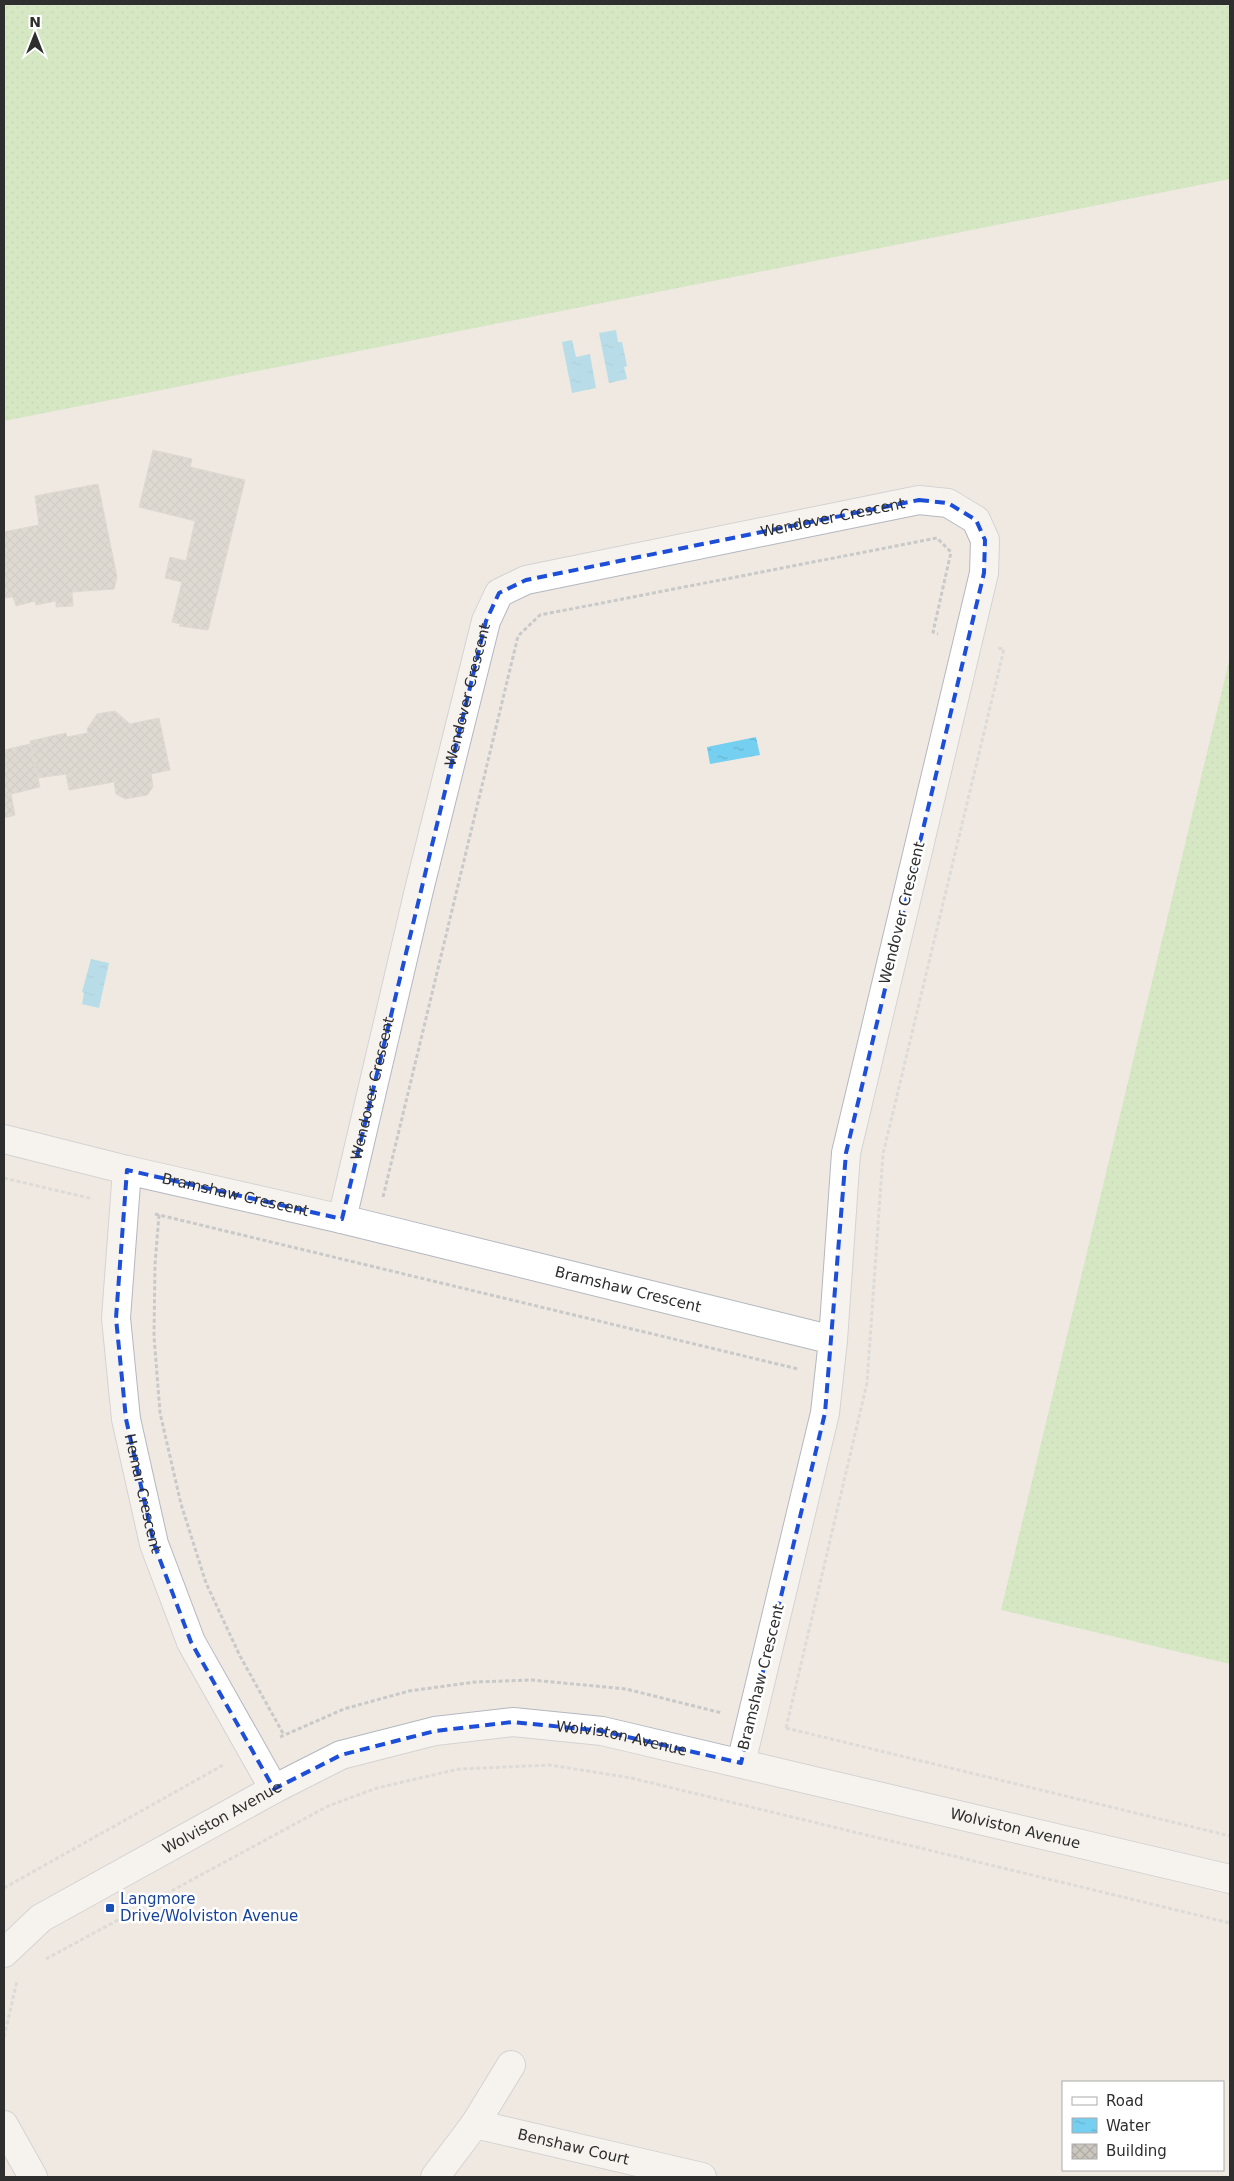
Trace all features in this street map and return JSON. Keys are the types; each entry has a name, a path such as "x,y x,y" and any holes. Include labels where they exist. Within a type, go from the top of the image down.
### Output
{"street":[{"name":"Wendover Crescent","path":"342,1219 419,890 486,620 499,593 526,580 919,500 948,503 976,520 985,540 984,573 846,1154 833,1340"},
{"name":"Bramshaw Crescent","path":"4,1139 127,1170 375,1227 833,1340 826,1414 741,1762"},
{"name":"Hemar Crescent","path":"127,1170 116,1318 126,1419 154,1544 191,1642 274,1789"},
{"name":"Wolviston Avenue","path":"4,1953 41,1918 274,1789 341,1755 435,1731 513,1722 602,1731 741,1762 1230,1879"},
{"name":"Wolviston Avenue","path":"4,1925 41,1918"},
{"path":"435,2177 475,2124 511,2065"},
{"name":"Benshaw Court","path":"475,2124 702,2177"},
{"path":"4,2125 33,2177"}],"path":[{"path":"367,1265 518,636 540,615 937,538 951,552 933,632 1004,650 883,1154 867,1383 858,1432 786,1728"},
{"path":"4,1178 829,1377"},
{"path":"159,1215 155,1264 155,1346 160,1413 181,1504 206,1583 240,1656 284,1735"},
{"path":"44,1961 328,1806 377,1788 459,1769 550,1765 631,1778 1230,1923"},
{"path":"4,1953 18,1975 4,2037"}],"highlighted area":[{"path":"919,500 948,503 976,520 985,540 984,573 846,1153 825,1413 741,1763 602,1731 513,1722 435,1731 341,1755 274,1789 191,1642 154,1544 126,1419 116,1318 127,1170 342,1219 486,621 499,593 526,580"}],"green space":[{"path":"4,4 1230,4 1230,179 4,421"},
{"path":"1230,657 1230,1664 1001,1610"}],"water":[{"path":"616,330 618,342 622,342 627,366 624,367 627,379 609,383 599,333"},
{"path":"572,340 576,357 590,354 596,388 572,393 562,342"},
{"path":"756,737 760,755 710,764 707,747"},
{"path":"91,959 109,963 99,1008 82,1004 84,993 82,992"}],"building":[{"path":"153,450 192,459 190,467 245,480 208,630 179,626 181,624 172,622 182,582 165,578 170,557 186,561 195,521 139,507"},
{"path":"98,484 117,577 114,589 72,592 73,606 56,607 56,601 36,605 35,601 16,606 13,597 4,598 4,532 39,525 35,496"},
{"path":"115,711 130,724 159,718 170,770 151,774 153,787 147,795 125,799 116,794 114,782 69,790 66,774 38,778 30,741 66,733 67,737 88,733 87,729 97,714"},
{"path":"30,744 40,787 11,794 15,815 4,818 4,750"}],"place":[{"name":"Langmore Drive/Wolviston Avenue","path":"110,1908"}]}
